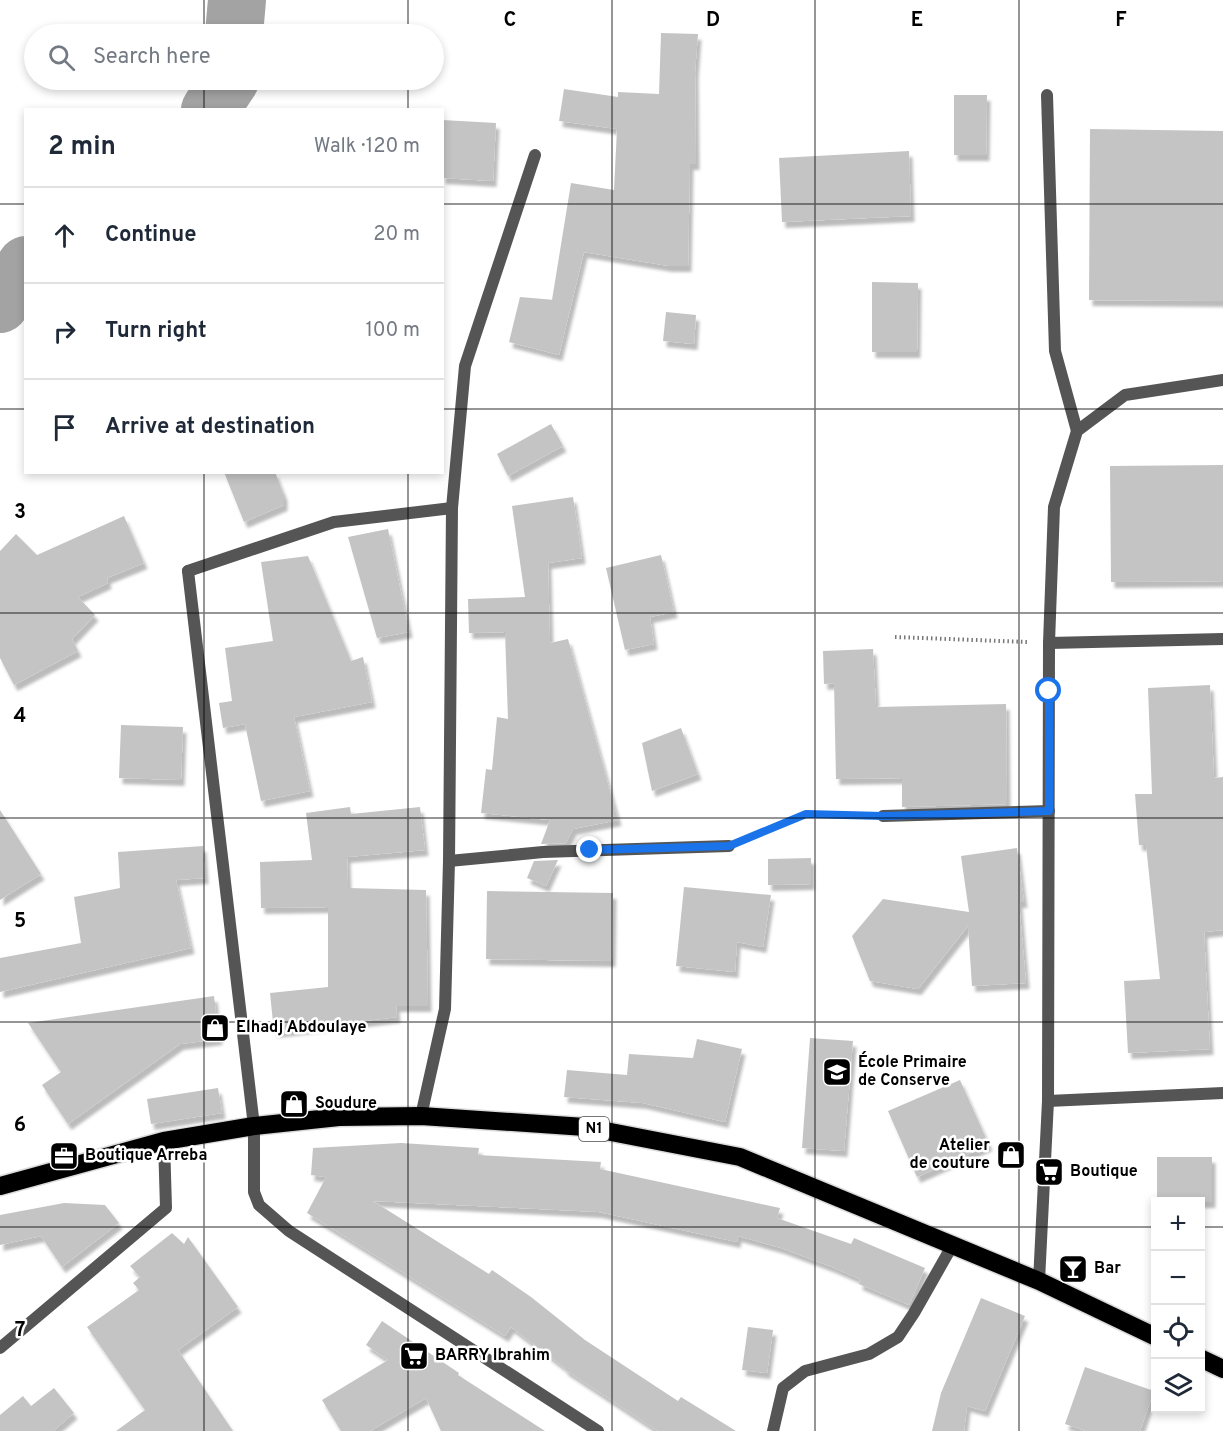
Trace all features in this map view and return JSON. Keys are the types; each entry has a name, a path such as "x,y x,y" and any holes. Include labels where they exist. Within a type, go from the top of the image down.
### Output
{"highway":[{"name":"N1","path":"0,1186 164,1141 254,1126 339,1117 421,1116 585,1127 740,1157 1039,1281 1151,1335"},
{"path":"1202,1359 1223,1369"}],"street":[{"path":"1039,1281 1048,1101 1049,643 1054,507 1077,431 1055,351 1047,94"},
{"path":"421,1116 445,1009 449,861 452,508 465,366 535,155"},
{"path":"1077,431 1125,395 1223,380"},
{"path":"452,508 334,522 188,571 254,1126 254,1192 259,1206 289,1231 598,1431"},
{"path":"1049,643 1223,639"},
{"path":"883,816 1049,811"},
{"path":"449,861 543,852 729,846"},
{"path":"1048,1101 1223,1093"},
{"path":"0,1348 166,1208 164,1141"},
{"path":"773,1431 783,1388 805,1371 869,1354 898,1337 952,1246"}],"path":[{"path":"895,637 1049,643"},
{"path":"729,846 806,814 883,816"}],"building":[{"path":"661,33 698,34 695,72 696,164 690,164 688,266 669,266 584,252 559,355 509,342 520,297 552,300 571,183 614,190 617,129 559,121 564,89 618,97 618,92 659,94"},
{"path":"954,95 987,95 986,155 954,155"},
{"path":"444,120 496,123 493,181 444,178"},
{"path":"1090,129 1223,131 1223,301 1089,300"},
{"path":"909,151 911,216 782,222 779,158"},
{"path":"872,282 918,283 917,352 872,352"},
{"path":"666,312 696,315 694,344 663,341"},
{"path":"551,424 563,446 508,476 497,454"},
{"path":"1223,465 1223,581 1111,582 1110,466"},
{"path":"225,474 276,474 284,495 284,505 244,522"},
{"path":"573,497 582,558 548,563 550,643 568,639 618,820 573,829 566,843 541,844 550,820 481,813 486,769 492,770 497,717 508,719 505,632 469,633 468,599 525,597 512,506"},
{"path":"124,516 144,563 107,578 108,583 78,597 95,615 72,639 78,651 14,685 0,658 0,551 16,534 37,555"},
{"path":"388,529 409,632 377,638 348,537"},
{"path":"661,555 674,612 650,617 654,644 625,650 606,568"},
{"path":"308,556 351,661 363,657 372,702 294,717 310,791 261,801 245,724 223,728 219,703 232,701 225,648 273,641 261,562"},
{"path":"873,649 876,707 1006,704 1007,804 902,807 902,778 836,779 834,683 824,684 823,651"},
{"path":"1210,685 1214,778 1223,777 1223,930 1204,932 1210,1049 1128,1053 1124,981 1160,979 1146,845 1139,845 1135,794 1152,794 1148,688"},
{"path":"121,725 183,727 181,780 119,778"},
{"path":"681,728 698,774 652,791 642,743"},
{"path":"350,807 351,814 420,807 425,850 347,857 348,888 426,890 428,1006 396,1006 397,1017 274,1032 270,993 328,987 328,907 261,908 260,862 312,860 306,813"},
{"path":"0,810 41,874 0,900"},
{"path":"203,846 205,878 176,880 191,948 0,992 0,958 81,943 74,897 120,888 118,852"},
{"path":"1017,848 1024,902 1019,902 1026,983 972,986 968,926 918,989 870,981 852,936 883,899 969,912 961,856"},
{"path":"811,858 811,884 768,885 768,859"},
{"path":"558,860 546,886 527,878 534,861"},
{"path":"684,887 771,895 763,947 737,942 735,972 676,966"},
{"path":"487,891 613,893 612,961 486,959"},
{"path":"214,996 219,1039 180,1044 68,1124 42,1085 61,1072 28,1023"},
{"path":"810,1038 853,1041 844,1151 802,1148"},
{"path":"697,1039 742,1049 725,1122 643,1103 564,1097 567,1070 627,1075 629,1054 693,1058"},
{"path":"960,1080 989,1145 917,1177 888,1111"},
{"path":"218,1088 222,1113 151,1124 147,1099"},
{"path":"401,1143 479,1148 478,1155 601,1162 600,1169 780,1208 777,1218 851,1244 854,1238 925,1268 909,1305 859,1284 860,1279 832,1267 781,1248 738,1236 737,1242 599,1212 373,1201 489,1274 492,1270 531,1297 585,1340 678,1401 681,1397 736,1431 658,1431 564,1369 511,1327 505,1336 307,1213 326,1177 311,1175 313,1148"},
{"path":"1157,1157 1212,1157 1212,1202 1205,1202 1205,1197 1157,1197"},
{"path":"64,1203 105,1205 119,1223 62,1267 41,1236 0,1245 0,1215"},
{"path":"172,1233 184,1244 188,1237 238,1307 178,1350 233,1431 116,1431 145,1410 87,1327 139,1290 133,1283 140,1277 130,1266"},
{"path":"981,1298 1025,1316 985,1411 967,1406 964,1431 932,1431 941,1393"},
{"path":"382,1321 459,1373 458,1375 545,1431 441,1431 426,1398 370,1431 341,1431 322,1400 388,1360 366,1345"},
{"path":"748,1327 773,1330 767,1373 742,1370"},
{"path":"1085,1367 1151,1390 1151,1400 1140,1431 1086,1431 1065,1424"},
{"path":"54,1388 74,1413 53,1431 0,1431 0,1415 23,1396 31,1406"}],"waterway":[{"path":"235,24 237,0"},
{"path":"211,108 223,90"},
{"path":"0,304 24,268"}],"place":[{"name":"Elhadj Abdoulaye","path":"215,1028"},
{"name":"École Primaire de Conserve","path":"837,1072"},
{"name":"Soudure","path":"294,1104"},
{"name":"Atelier de couture","path":"1011,1155"},
{"name":"Boutique Arreba","path":"64,1156"},
{"name":"Boutique","path":"1049,1172"},
{"name":"Bar","path":"1073,1269"},
{"name":"BARRY Ibrahim","path":"414,1356"}],"route":[{"path":"590,850 729,846 806,814 883,816 1049,811 1049,691"}]}
